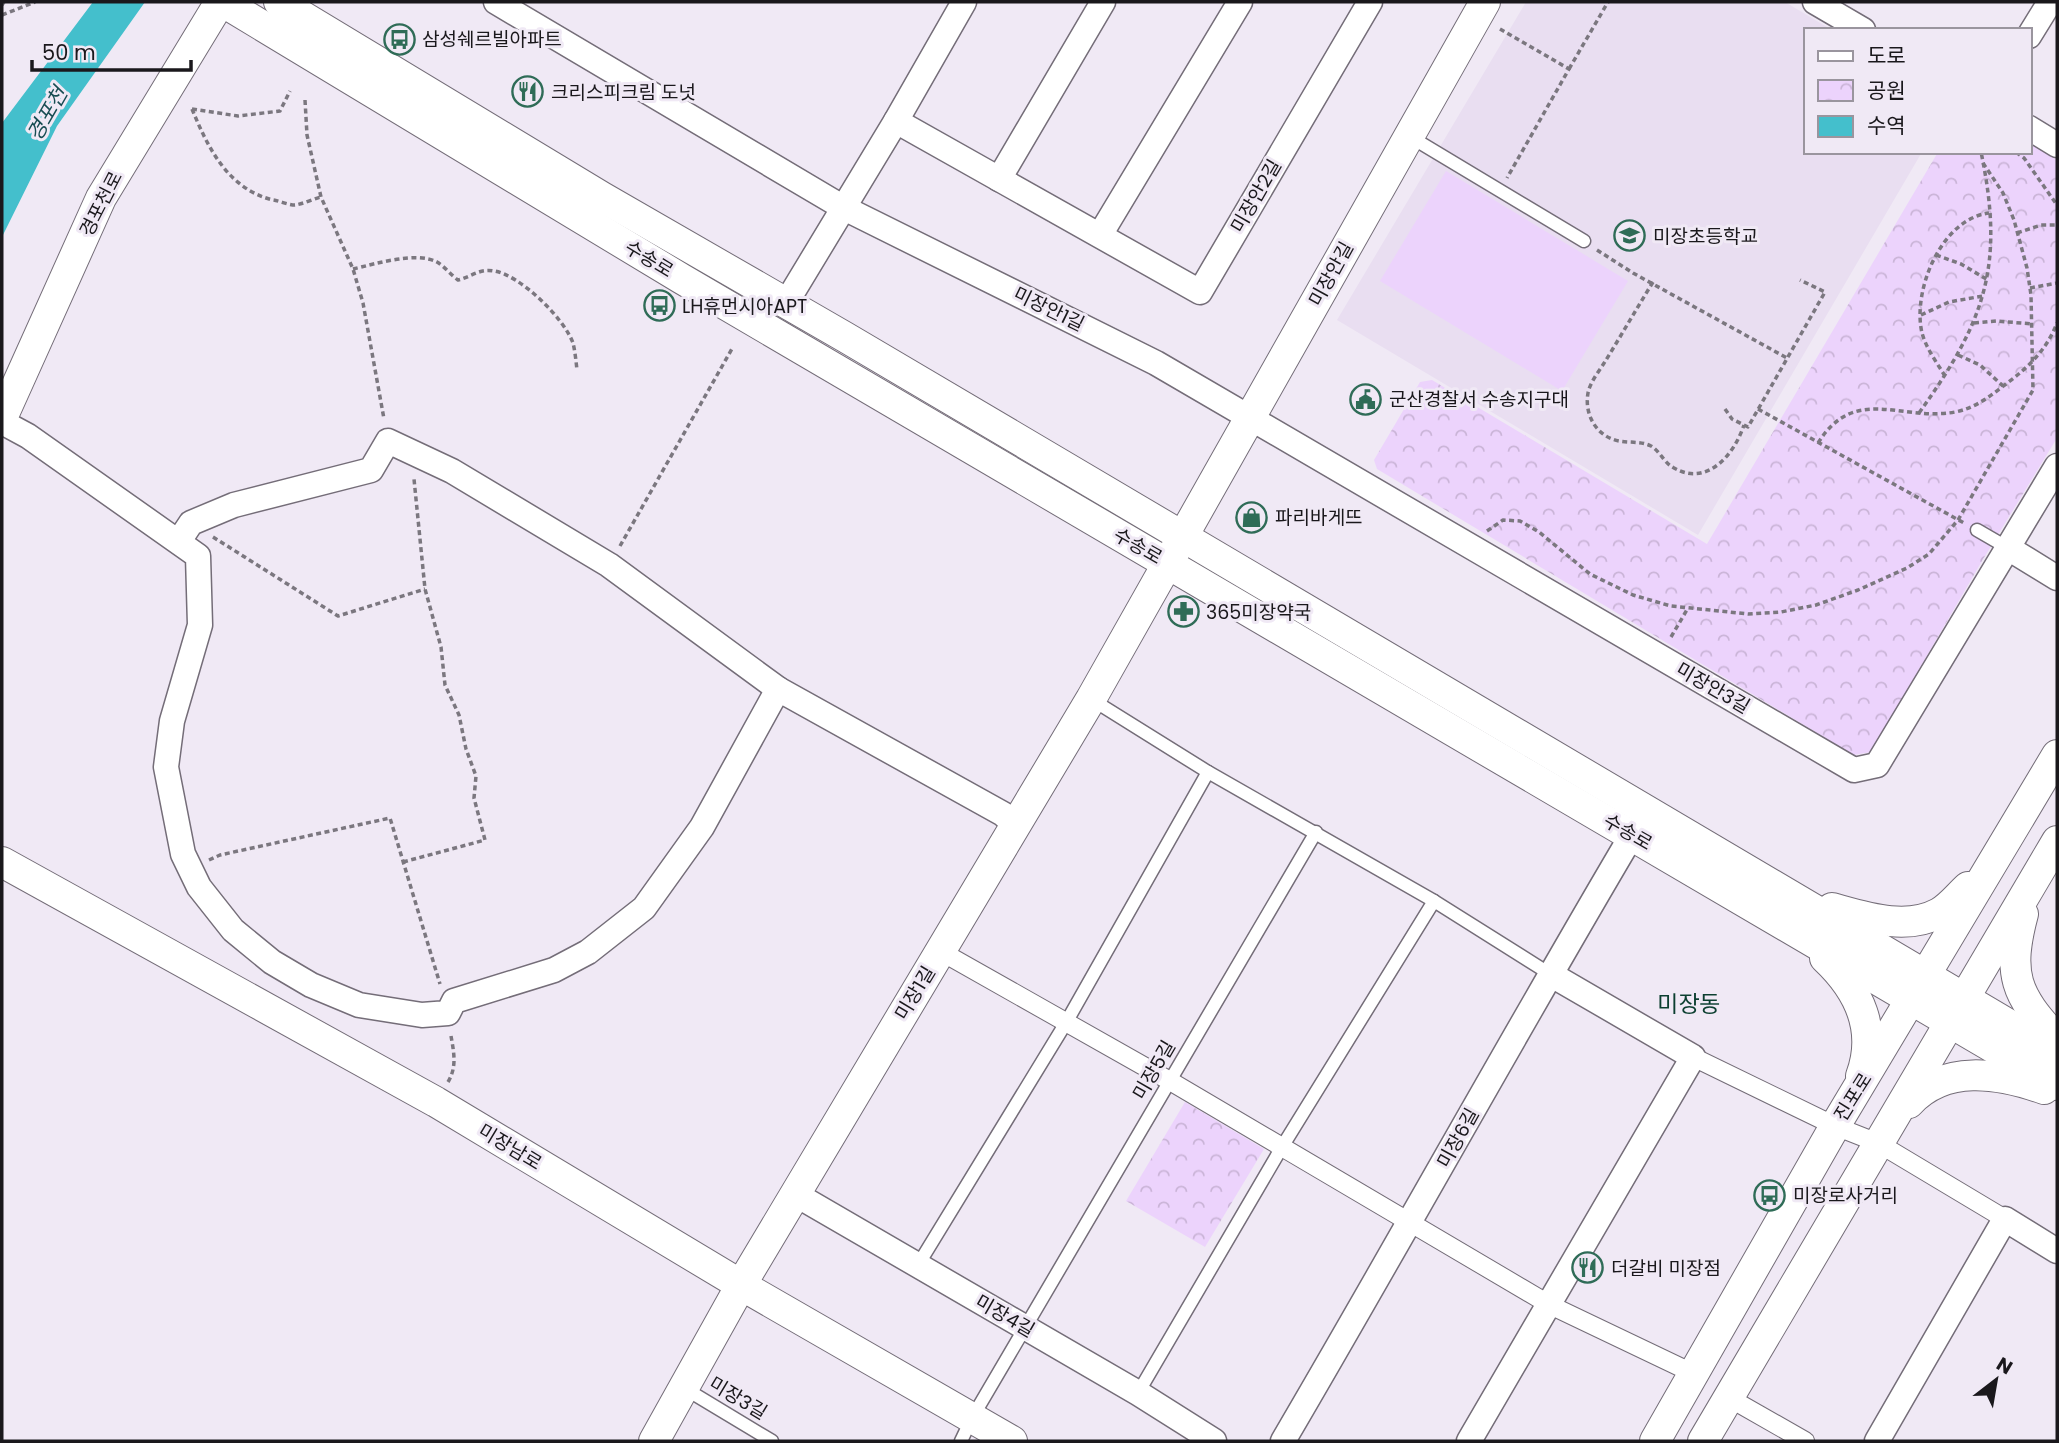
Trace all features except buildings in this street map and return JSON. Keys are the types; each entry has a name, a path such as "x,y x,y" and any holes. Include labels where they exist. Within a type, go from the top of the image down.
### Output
{"street":[{"name":"경포천로","path":"2,420 101,198 221,2"},
{"name":"수송로","path":"221,2 682,279 1176,549 1795,897 1919,987 1957,1010 2057,1085"},
{"name":"수송로","path":"279,2 602,197 786,303 1632,835 1794,929 1919,987"},
{"name":"미장안1길","path":"496,2 844,208 1156,363 1249,418"},
{"path":"786,303 964,2"},
{"path":"999,179 1102,2"},
{"path":"1100,235 1240,2"},
{"name":"미장안2길","path":"896,121 1200,292 1370,2"},
{"path":"1815,2 1860,28"},
{"path":"2031,33 2048,6"},
{"name":"미장안길","path":"1176,549 1481,9"},
{"path":"2031,129 2057,145"},
{"name":"미장안3길","path":"1249,418 1854,770 1877,765 2057,466"},
{"path":"2,420 185,532 198,556 200,625 172,721 166,767 180,843 199,887 233,930 272,962 311,985 359,1005 422,1015 449,1013 454,1002 554,971 588,952 644,908 702,827 778,688"},
{"path":"185,532 234,505 371,470 388,441 453,471 609,565 778,688 1003,814 1014,824"},
{"path":"2008,548 2057,578"},
{"name":"미장1길","path":"654,1441 741,1285 1091,699 1176,549"},
{"name":"진포로","path":"1655,1441 1835,1126 2057,755"},
{"path":"1795,897 1865,917 1911,923 1940,912 1971,884 2012,832"},
{"name":"미장6길","path":"1283,1441 1632,835"},
{"path":"1703,1441 2052,851"},
{"path":"2052,851 2023,915 2014,948 2017,980 2031,1012 2057,1039"},
{"name":"미장남로","path":"2,862 436,1102 741,1285 967,1430 1012,1441"},
{"path":"1794,929 1841,973 1856,995 1864,1016 1867,1041 1865,1065 1852,1101"},
{"path":"940,951 1067,1021 1550,1305 1682,1368"},
{"path":"1550,974 1693,1057 1835,1126 1884,1134 2005,1219 2057,1251"},
{"name":"수송로","path":"1957,1010 2057,1053"},
{"path":"1469,1441 1693,1057"},
{"path":"1884,1134 1918,1093 1945,1078 1975,1074 2025,1082 2057,1093"},
{"name":"미장4길","path":"795,1194 1138,1393 1214,1441"},
{"path":"1877,1441 2005,1219"},
{"path":"1740,1404 1805,1441"}],"lane":[{"path":"1409,136 1584,242"},
{"path":"1977,530 2008,548"},
{"path":"1091,699 1208,772 1434,901 1550,974"},
{"path":"918,1265 1067,1021 1208,772"},
{"name":"미장5길","path":"967,1430 1316,832"},
{"path":"1138,1393 1282,1147 1434,901"},
{"name":"미장3길","path":"684,1388 772,1441"}],"path":[{"path":"2,15 35,2"},
{"path":"1499,191 1608,2"},
{"path":"1481,9 1569,69"},
{"path":"290,91 280,111 239,116 192,109 206,144 224,170 242,186 268,199 295,205 321,197"},
{"path":"305,100 307,135 321,197 354,269 363,303 388,441"},
{"path":"1919,413 1958,355 1974,323 1988,280 1991,257 1989,213 1981,154"},
{"path":"2019,154 2057,205"},
{"path":"1475,550 1482,537 1496,523 1512,519 1539,532 1591,574 1647,601 1748,614 1816,605 1907,568 1929,554 1958,520 2030,396 2034,381 2030,288 2017,233 2003,193 1983,163"},
{"path":"1945,376 1922,335 1922,292 1928,269 1952,234 1969,221 1989,213"},
{"path":"2017,233 2041,225 2057,225"},
{"path":"1584,242 1787,358"},
{"path":"1937,254 1988,280"},
{"path":"354,269 397,259 429,259 439,262 458,280 481,270 496,271 538,296 559,321 572,342 577,370"},
{"path":"1725,409 1732,419 1748,427 1825,292 1800,280"},
{"path":"1653,282 1588,392 1591,420 1597,430 1618,441 1651,446 1676,470 1698,474 1710,471 1720,464 1744,425"},
{"path":"2030,288 2057,283"},
{"path":"1921,315 1949,302 1983,296"},
{"path":"1974,323 1996,321 2032,324"},
{"path":"1818,443 1826,430 1840,417 1856,411 1875,408 1919,413 1957,411 1981,403 2033,362 2046,346 2057,323"},
{"path":"609,565 733,347"},
{"path":"1958,355 1980,365 2003,386"},
{"path":"1758,409 1977,530"},
{"path":"403,862 485,840 474,798 476,776 466,749 459,715 445,685 441,647 425,589 412,452"},
{"path":"185,532 338,616 425,589"},
{"path":"1659,657 1688,608"},
{"path":"189,867 220,855 390,818 449,1013 455,1062 453,1074 436,1102"}],"shaded area":[{"name":"미장초등학교","path":"1526,2 1785,2 1829,28 1804,28 1804,154 1921,154 1698,535 1337,320"}],"green space":[{"path":"2031,144 2057,160 2057,438 1871,752 1854,755 1377,469 1374,460 1420,382 1432,380 1707,544 1937,154 2031,154"},
{"path":"1446,171 1628,281 1562,391 1380,281"},
{"path":"1185,1102 1264,1149 1205,1247 1126,1201"}],"water":[{"name":"경포천","path":"93,2 145,2 57,126 2,237 2,123"}],"place":[{"name":"삼성쉐르빌아파트","path":"399,39"},
{"name":"크리스피크림 도넛","path":"528,92"},
{"name":"미장초등학교","path":"1630,236"},
{"name":"LH휴먼시아APT","path":"659,306"},
{"name":"군산경찰서 수송지구대","path":"1366,399"},
{"name":"파리바게뜨","path":"1252,517"},
{"name":"365미장약국","path":"1183,612"},
{"name":"미장로사거리","path":"1770,1195"},
{"name":"더갈비 미장점","path":"1588,1268"}],"district":[{"name":"미장동","path":"1689,1004"}]}
